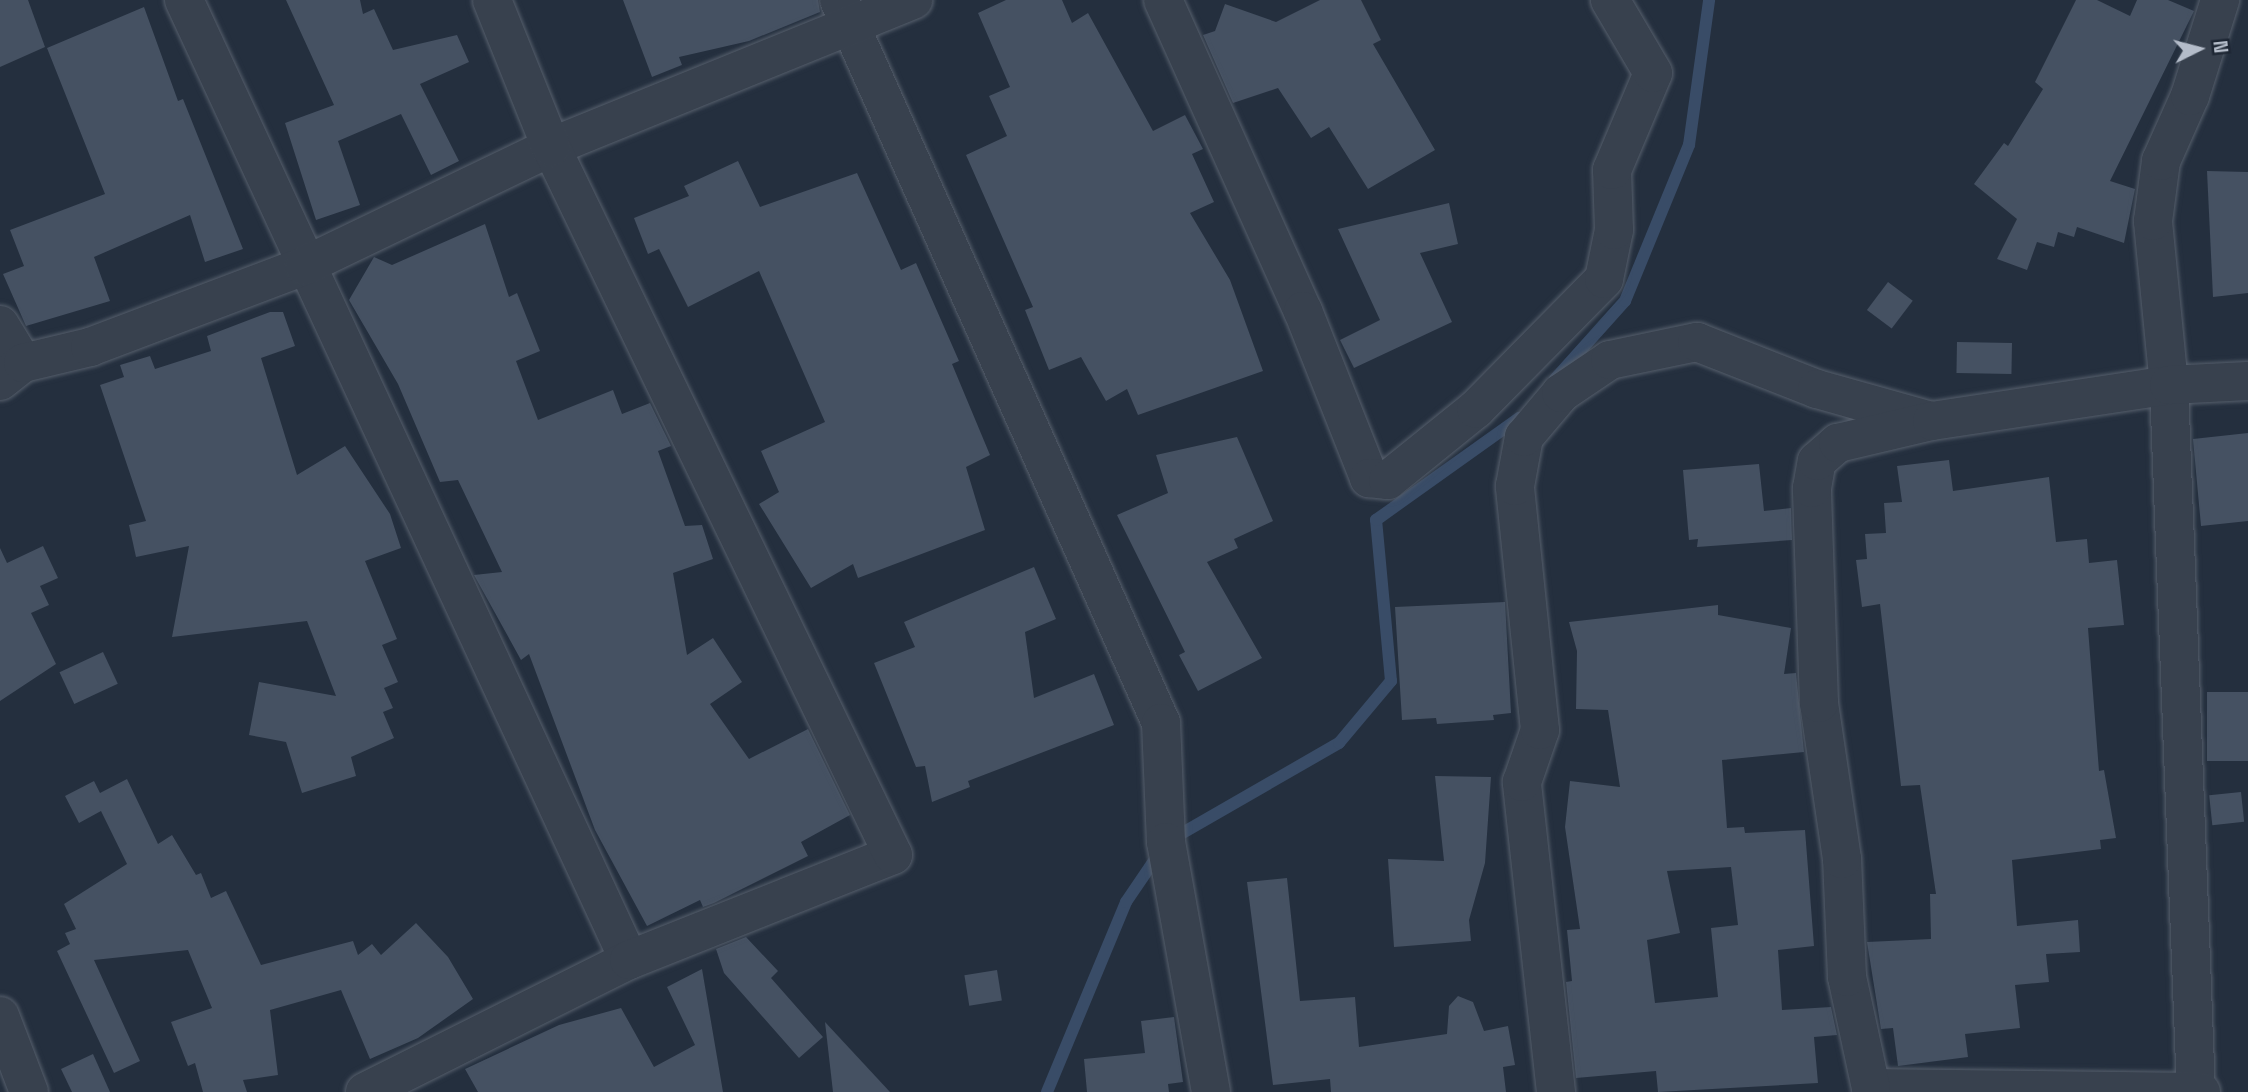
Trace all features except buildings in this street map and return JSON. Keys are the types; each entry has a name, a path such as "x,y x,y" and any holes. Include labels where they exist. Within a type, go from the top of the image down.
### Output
{"street":[{"path":"184,0 304,266 629,960"},
{"path":"365,1092 629,960 893,855 551,147 492,0"},
{"path":"0,325 12,372 90,347 304,266 551,147 845,12 913,0"},
{"path":"1163,0 1303,311 1369,478 1388,480 1476,409 1604,279 1614,230 1612,170 1653,73 1610,0"},
{"path":"2220,0 2190,96 2161,161 2153,221 2169,385 2198,1092 1865,1091 1847,977 1842,859 1819,703 1812,488 1816,461 1838,443 1932,421 2169,385 2248,381"},
{"path":"845,12 1161,723 1166,842 1211,1092"},
{"path":"1556,1092 1522,782 1540,730 1515,486 1524,437 1561,393 1610,360 1697,342 1817,389 1932,421"},
{"path":"0,1016 29,1092"}],"waterway":[{"path":"1555,379 1625,301 1689,145 1709,0"},
{"path":"1172,839 1339,743 1391,681 1376,520 1519,418"},
{"path":"1047,1092 1126,902 1160,852"}]}
